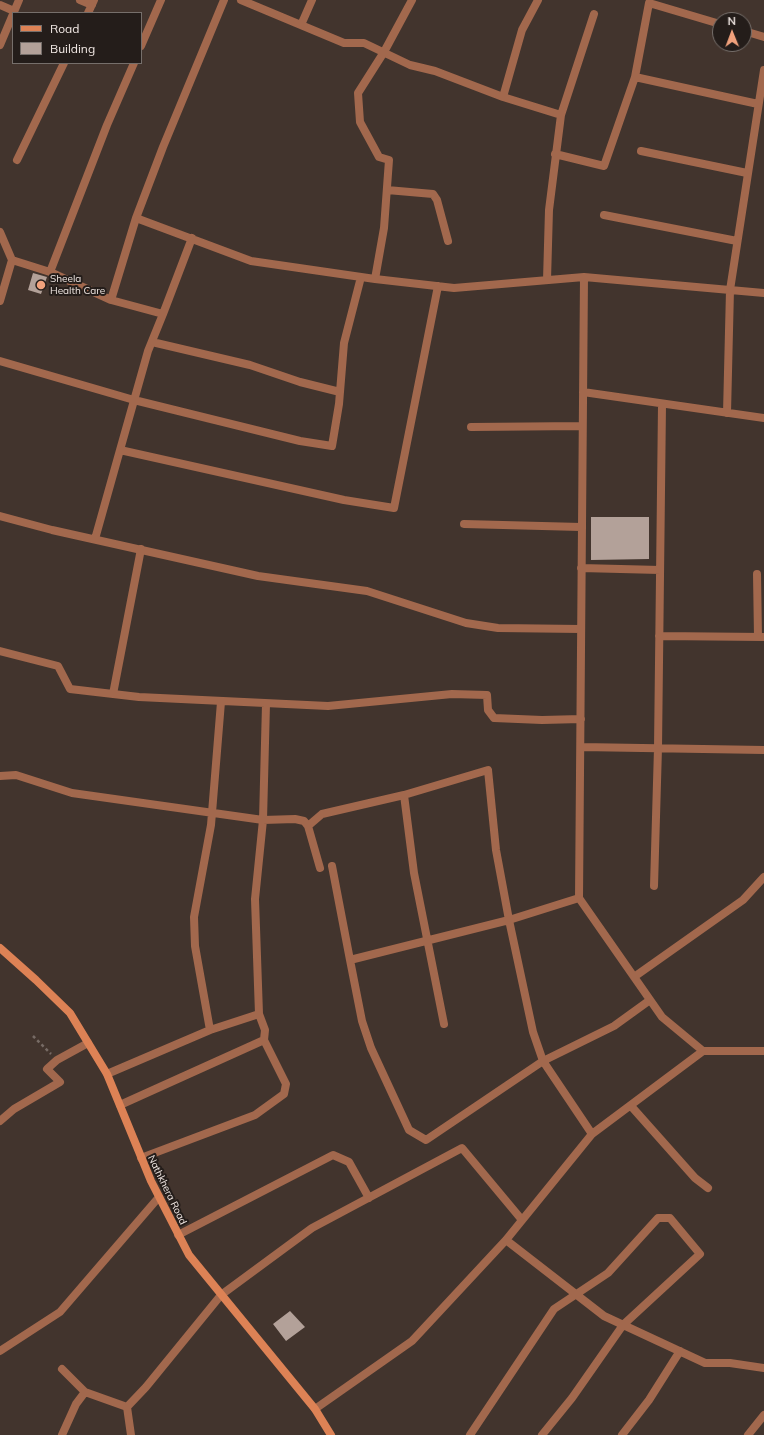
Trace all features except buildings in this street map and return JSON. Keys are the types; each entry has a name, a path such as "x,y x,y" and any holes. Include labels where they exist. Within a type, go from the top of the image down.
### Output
{"street":[{"path":"0,5 14,12 19,0"},
{"path":"80,0 93,2 88,12"},
{"path":"142,44 161,0"},
{"path":"111,300 136,218 163,146 224,0"},
{"path":"241,0 344,43 364,43 410,65 435,71 503,97 561,115"},
{"path":"301,25 312,0"},
{"path":"375,279 384,228 389,160 379,157 360,122 358,93 384,52 412,0"},
{"path":"503,97 522,30 538,0"},
{"path":"556,154 604,166 635,77 648,3 712,22"},
{"path":"547,280 549,210 561,115 594,14"},
{"path":"0,45 12,17"},
{"path":"752,33 764,37"},
{"path":"17,160 64,64"},
{"path":"50,272 134,64"},
{"path":"727,413 730,290 764,70"},
{"path":"635,77 758,104"},
{"path":"641,150 747,173"},
{"path":"387,190 433,194 437,200 448,241"},
{"path":"604,215 737,241"},
{"path":"136,218 251,261 375,279 454,288 584,277 764,293"},
{"path":"0,232 12,260 0,301"},
{"path":"96,539 134,400 152,342 192,238"},
{"path":"12,260 50,272 111,300 163,314"},
{"path":"0,361 134,400 300,441 332,446 340,392 344,343 361,277"},
{"path":"584,277 579,898 662,1017 703,1051"},
{"path":"120,450 344,500 394,508 438,286"},
{"path":"152,342 250,365 300,382 340,392"},
{"path":"583,392 662,405 764,418"},
{"path":"654,886 658,748 662,405"},
{"path":"471,427 582,426"},
{"path":"0,516 52,530 258,576 367,591 466,623 498,628 580,629"},
{"path":"464,524 581,527"},
{"path":"113,694 141,549"},
{"path":"581,568 660,570"},
{"path":"659,636 761,637 757,574"},
{"path":"0,651 58,666 70,689 139,697 328,706 452,694 487,694 488,710 494,718 542,720 581,719"},
{"path":"210,1030 195,946 194,917 211,825 221,702"},
{"path":"141,1158 255,1115 284,1094 286,1084 264,1040 265,1030 259,1014 255,899 263,820 266,704"},
{"path":"581,746 764,750"},
{"path":"308,826 322,814 404,795 488,770 496,850 508,920 533,1032 543,1061 592,1134"},
{"path":"0,776 16,775 72,793 263,820 295,819 304,821 308,826 320,868"},
{"path":"404,795 414,873 429,940 444,1024"},
{"path":"332,866 362,1021 370,1048 409,1130 426,1140 543,1061 614,1026 650,1000"},
{"path":"634,977 743,900 764,877"},
{"path":"350,960 508,920 579,898"},
{"name":"Nathkhera Road","path":"0,948 31,974 70,1013 106,1074 141,1158 189,1255 315,1409 331,1435"},
{"path":"106,1074 210,1030 259,1014"},
{"path":"120,1105 264,1040"},
{"path":"0,1121 14,1109 60,1082 47,1069 57,1060 88,1042"},
{"path":"315,1409 412,1341 506,1240 592,1134 703,1051 764,1051"},
{"path":"630,1106 695,1178 708,1188"},
{"path":"127,1407 146,1387 221,1295 312,1228 462,1148 522,1220"},
{"path":"178,1235 333,1155 349,1162 369,1198"},
{"path":"0,1351 60,1312 159,1197"},
{"path":"470,1435 554,1309 608,1273 658,1218 670,1218 700,1254 623,1325 572,1398 542,1435"},
{"path":"506,1240 604,1316 705,1362 730,1363 764,1368"},
{"path":"622,1435 649,1400 680,1351"},
{"path":"62,1369 85,1392 127,1407"},
{"path":"62,1435 76,1404 85,1392"},
{"path":"127,1407 131,1435"},
{"path":"748,1435 764,1415"}],"path":[{"path":"34,1036 57,1060"}],"place":[{"name":"Sheela Health Care","path":"41,285"}]}
